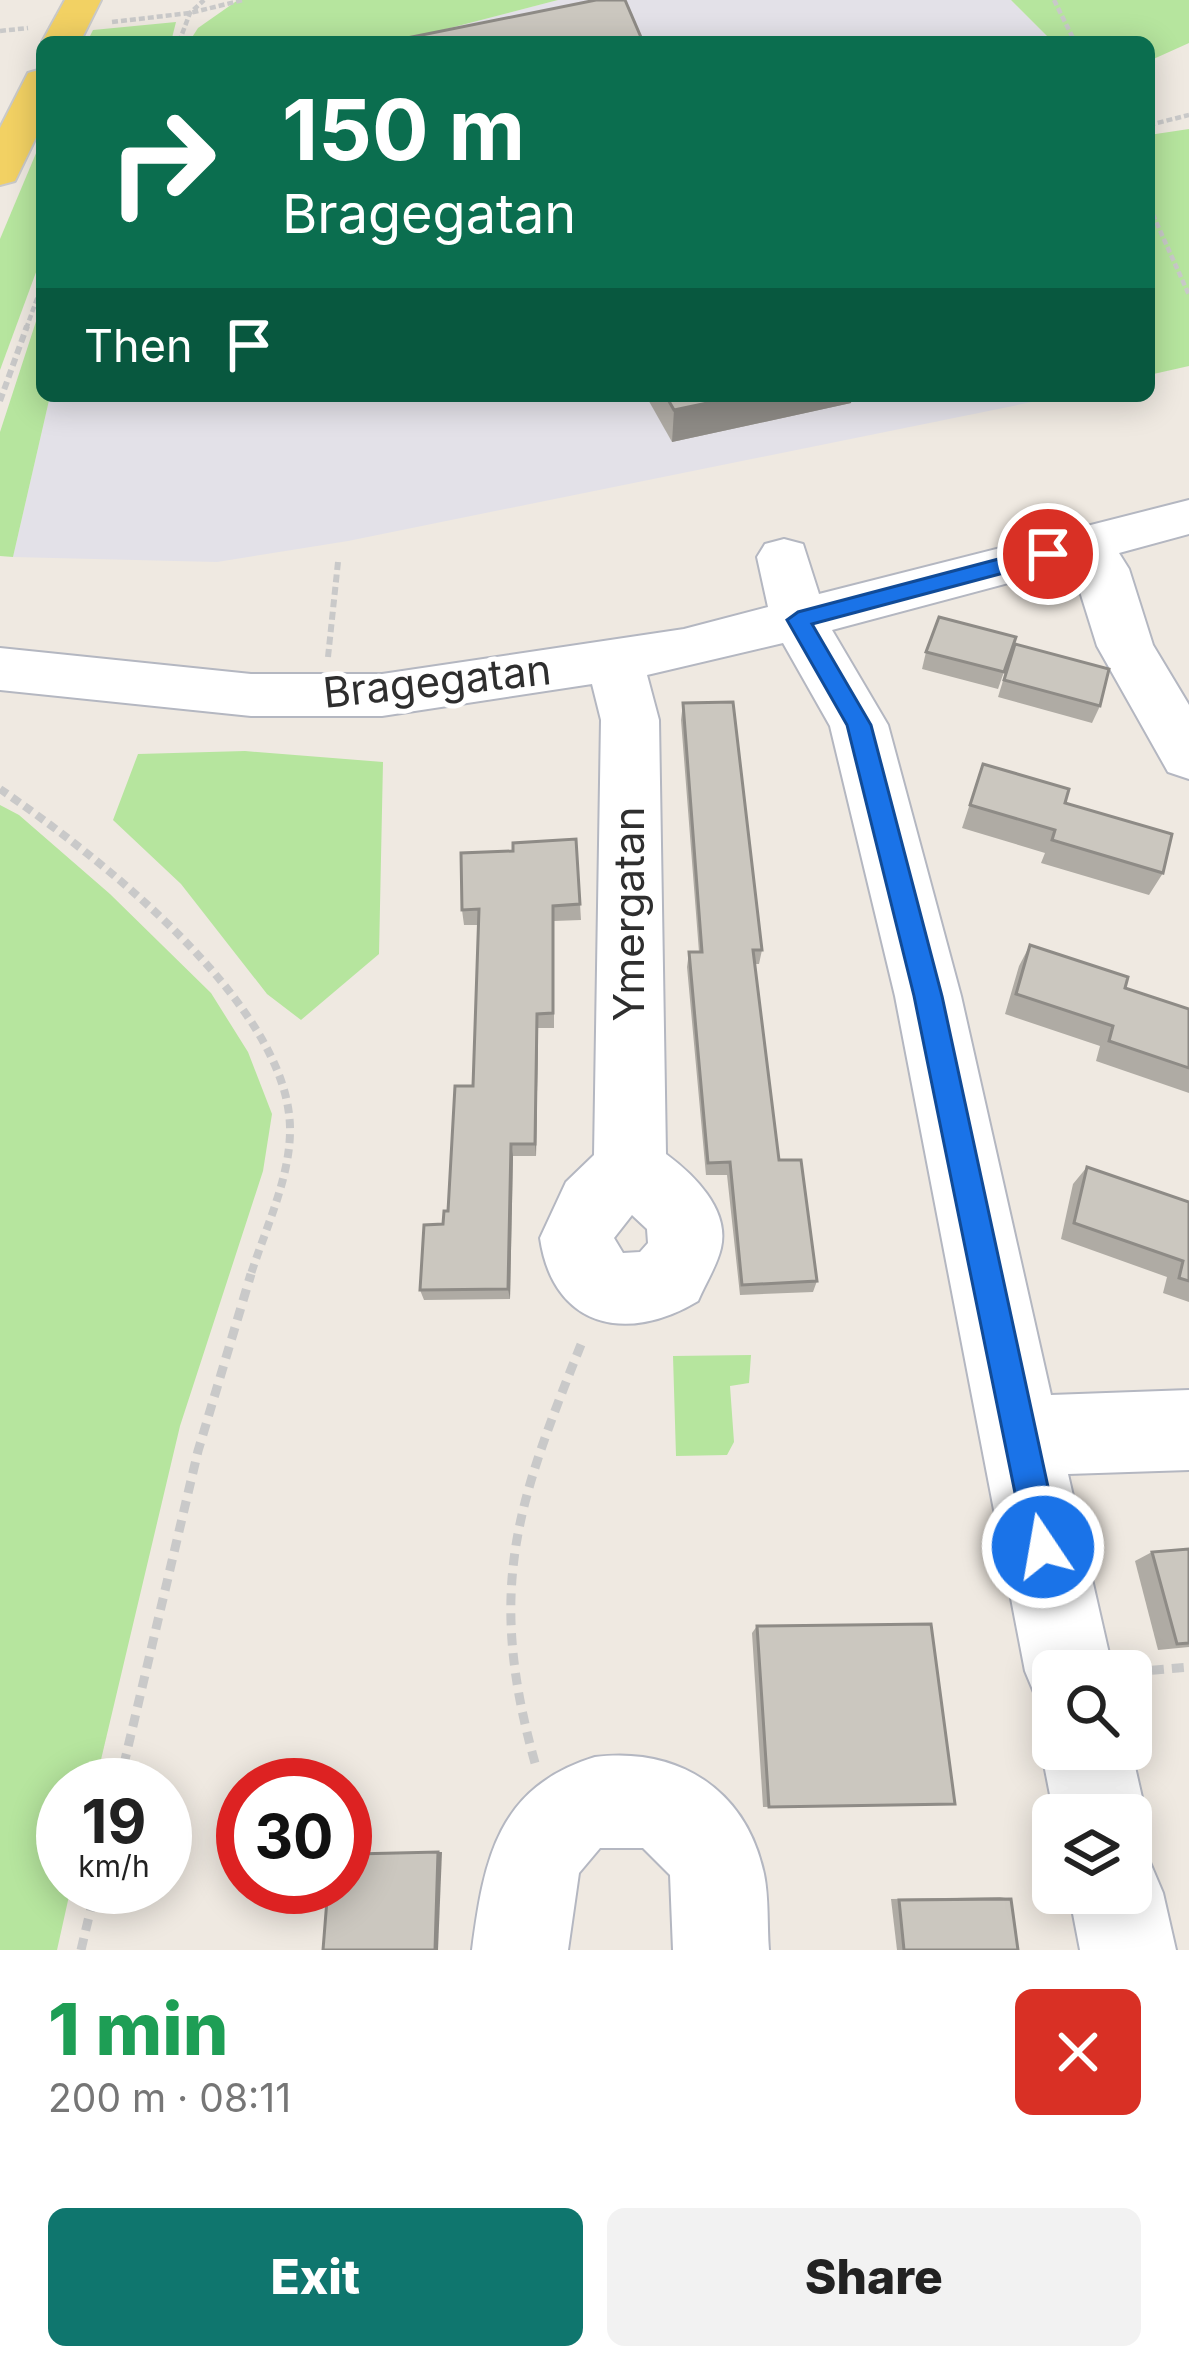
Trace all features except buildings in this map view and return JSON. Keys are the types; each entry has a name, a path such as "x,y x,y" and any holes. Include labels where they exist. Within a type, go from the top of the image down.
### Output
{"main road":[{"path":"69,36 96,11"},
{"path":"0,172 36,94"}],"street":[{"name":"Bragegatan","path":"0,669 251,695 382,695 615,662 791,588 1085,544 1189,517"},
{"path":"1085,544 1105,578 1125,646 1189,755"},
{"path":"791,588 859,725 928,996 1066,1650"},
{"name":"Ymergatan","path":"615,662 630,720 630,1169"},
{"path":"630,1169 676,1208 685,1247 678,1267 652,1288 604,1288 578,1259 574,1234 596,1195 630,1169"},
{"path":"1020,1436 1189,1430"},
{"path":"520,1950 527,1882 548,1835 588,1804 662,1803 707,1846 717,1873 721,1950"},
{"path":"1120,1914 1128,1950"}],"path":[{"path":"181,36 190,13 204,0"},
{"path":"96,11 190,13 243,0"},
{"path":"1054,0 1072,36"},
{"path":"1155,124 1189,116"},
{"path":"1155,219 1189,295"},
{"path":"0,401 36,302"},
{"path":"325,694 338,562"},
{"path":"0,789 53,823 99,862 254,1022 278,1070 290,1115 282,1175 211,1404 126,1758"},
{"path":"548,1835 543,1790 519,1706 508,1602 515,1546 540,1445 604,1288"},
{"path":"1152,1670 1189,1667"},
{"path":"81,1950 90,1914"}],"shaded area":[{"path":"558,0 1011,0 1047,36 419,36"},
{"path":"49,402 1032,402 348,541 217,562 13,557"}],"green space":[{"path":"238,0 558,0 419,36 193,36"},
{"path":"1011,0 1189,0 1189,43 1155,58 1155,36 1047,36"},
{"path":"176,22 172,36 90,36 93,30"},
{"path":"1189,129 1189,366 1155,374 1155,134"},
{"path":"36,153 36,272 0,370 0,239"},
{"path":"36,321 36,402 49,402 13,557 0,556 0,432"},
{"path":"245,751 383,762 379,954 301,1020 267,994 181,884 113,820 138,754"},
{"path":"0,805 19,815 110,894 211,993 248,1052 272,1114 263,1171 180,1426 101,1758 36,1758 36,1914 65,1914 57,1950 0,1950"},
{"path":"751,1355 749,1383 730,1386 734,1442 727,1455 676,1456 673,1356"}],"route":[{"path":"1043,1547 928,996 859,725 798,620 1048,554"}]}
